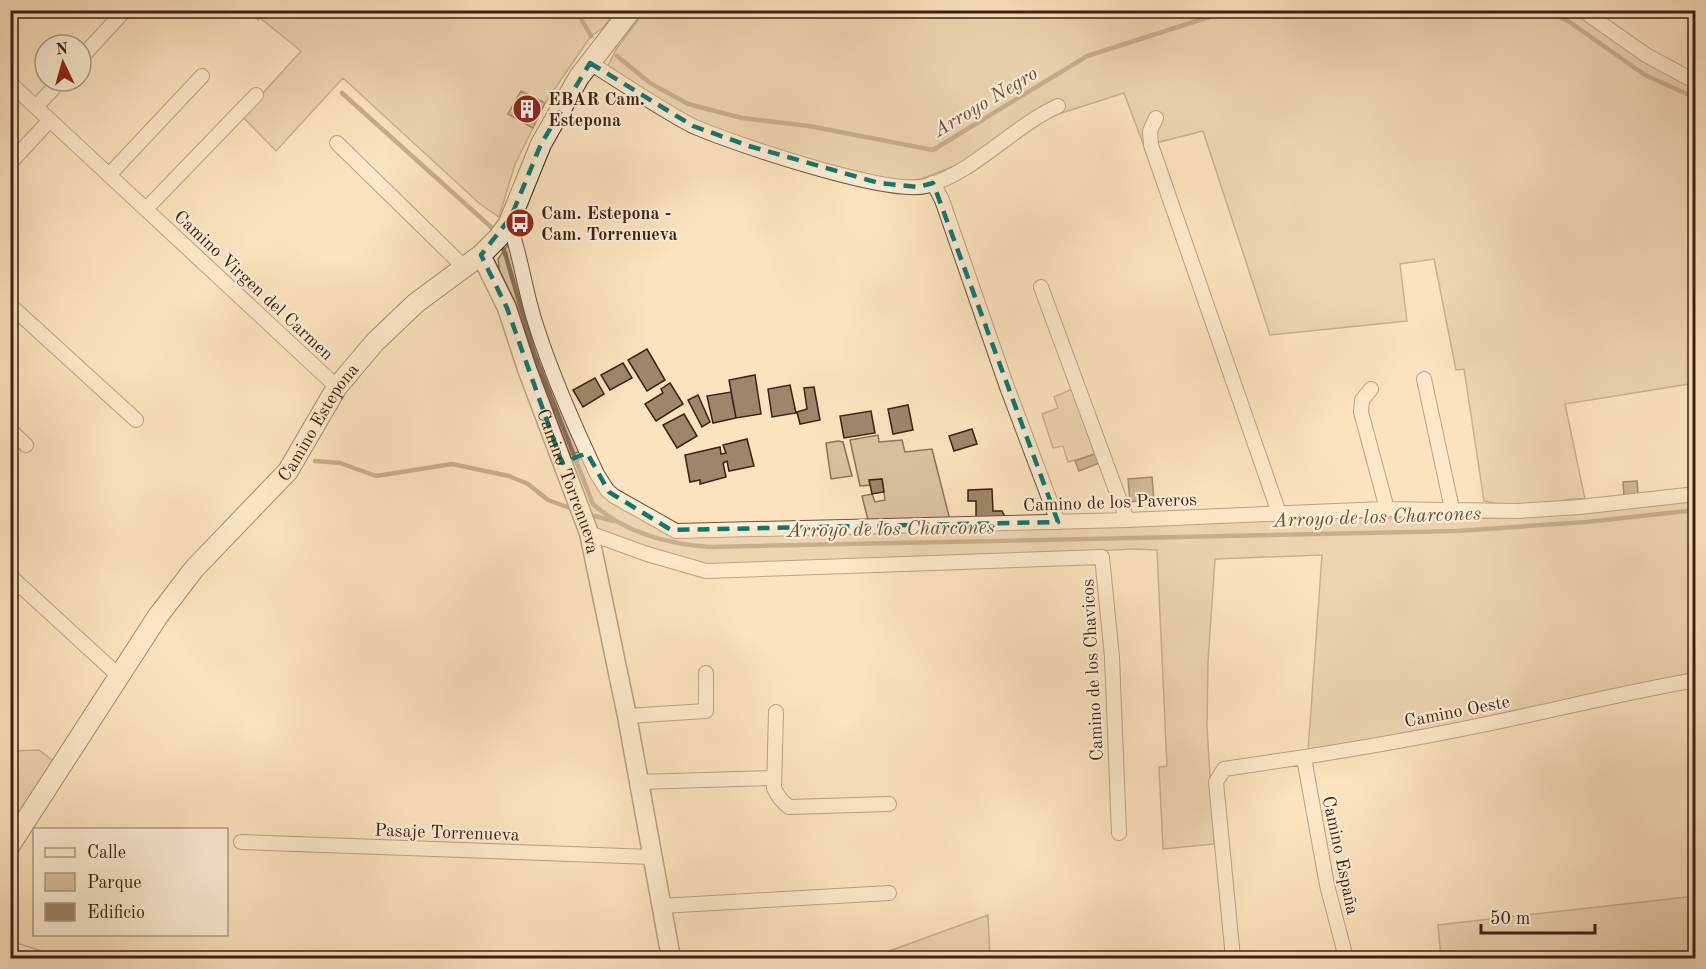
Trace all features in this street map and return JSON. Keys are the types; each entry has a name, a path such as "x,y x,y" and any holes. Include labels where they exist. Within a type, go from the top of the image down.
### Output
{"main road":[{"path":"497,238 541,144 579,77 631,10"},
{"name":"Camino Estepona","path":"10,845 112,669 194,570 288,471 337,387 375,342 416,303 464,267 497,238"}],"street":[{"path":"93,45 126,10"},
{"path":"1582,10 1646,55 1695,82"},
{"path":"590,63 693,126 793,161 879,183 918,187 951,176 1029,121 1058,106"},
{"path":"109,175 202,76"},
{"name":"Camino Virgen del Carmen","path":"10,83 337,387"},
{"path":"36,107 49,93"},
{"name":"Camino Virgen del Carmen","path":"146,209 256,95"},
{"path":"1156,118 1150,131 1151,145 1279,513"},
{"path":"10,163 50,120"},
{"path":"337,143 464,267"},
{"path":"933,183 942,200 1007,387 1058,522"},
{"name":"Camino Torrenueva","path":"497,238 507,308 537,365 575,458 627,716 672,958"},
{"name":"Camino de los Paveros","path":"497,238 516,245 537,365 575,458 597,474 609,492 646,516 676,531 1127,520 1387,509 1549,510 1695,494"},
{"path":"1041,287 1127,520"},
{"path":"10,305 135,420"},
{"path":"1424,379 1452,509"},
{"path":"1371,389 1362,400 1361,412 1387,509"},
{"path":"10,430 26,445"},
{"name":"Camino de los Chavicos","path":"589,533 706,572 1102,557 1112,657 1119,833"},
{"path":"10,576 112,669"},
{"path":"627,716 706,711 706,673"},
{"name":"Camino Oeste","path":"1233,958 1216,782 1224,769 1304,758 1470,728 1695,680"},
{"path":"776,712 774,788 780,799 789,807 888,804"},
{"name":"Camino España","path":"1304,758 1327,885 1346,958"},
{"path":"638,782 773,778"},
{"name":"Pasaje Torrenueva","path":"241,842 652,857"},
{"path":"661,906 889,893"},
{"path":"10,949 39,958"}],"highlighted area":[{"path":"590,63 693,126 749,146 879,183 918,187 933,183 1058,522 671,530 609,492 587,453 562,463 507,308 481,255 511,217 541,144"}],"green space":[{"path":"246,11 616,11 603,28 591,36 545,103 521,92 508,114 533,128 515,164 499,217 480,204 343,78 276,151 242,116 301,51 260,18 258,20"},
{"path":"645,11 1570,11 1695,88 1695,383 1565,404 1585,499 1579,498 1531,507 1484,501 1464,369 1456,370 1434,259 1400,264 1407,321 1270,335 1203,131 1144,146 1124,93 1043,119 958,176 952,167 921,179 896,181 778,152 703,124 669,106 608,66 617,48"},
{"path":"510,242 523,305 541,359 529,363 500,275 498,259"},
{"path":"544,367 579,452 566,456 533,371"},
{"path":"1072,389 1095,454 1068,462 1063,446 1053,448 1042,414 1058,408 1054,397"},
{"path":"878,435 879,442 902,440 905,452 932,449 950,520 868,520 862,496 872,494 875,502 885,500 882,479 870,480 871,485 860,486 850,440"},
{"path":"843,442 852,476 831,479 826,443"},
{"path":"586,457 601,492 670,534 1319,518 1486,518 1579,512 1695,499 1695,672 1449,727 1308,752 1322,555 1215,559 1208,661 1207,726 1214,844 1163,849 1159,767 1167,766 1157,550 1133,549 708,565 681,560 597,528 569,464"},
{"path":"39,750 53,761 11,830 11,751"},
{"path":"1695,896 1695,958 1441,958 1438,925"},
{"path":"988,915 990,958 870,958"}],"building":[{"name":"EBAR Cam. Estepona","path":"521,91 545,103 533,128 508,114"},
{"path":"647,349 665,380 647,391 628,360"},
{"path":"623,363 632,378 610,390 601,375"},
{"path":"755,375 761,414 736,418 729,380"},
{"path":"595,378 604,394 583,407 573,390"},
{"path":"670,383 683,404 656,421 645,404 663,393 661,389"},
{"path":"790,385 796,413 772,417 768,389"},
{"path":"814,387 820,420 800,424 797,412 807,409 804,388"},
{"path":"731,392 736,418 713,423 707,396"},
{"path":"698,395 710,422 702,427 688,400"},
{"path":"908,405 913,430 893,434 888,409"},
{"path":"871,411 875,433 844,438 840,416"},
{"path":"684,414 697,436 677,448 663,425"},
{"path":"972,429 977,444 954,451 949,436"},
{"path":"747,439 754,466 729,471 727,461 723,463 726,477 700,484 700,480 690,482 685,455 720,447 721,454 726,453 723,445"},
{"path":"1095,454 1099,463 1079,471 1075,461"},
{"path":"1152,477 1154,499 1130,502 1128,479"},
{"path":"882,479 884,492 872,494 869,480"},
{"path":"1637,481 1638,494 1624,496 1623,482"},
{"path":"992,489 993,511 1002,511 1006,519 976,520 976,501 968,501 968,490"}],"waterway":[{"path":"576,10 591,36"},
{"name":"Arroyo Negro","path":"617,56 650,83 688,104 742,118 809,126 933,150 1087,56 1231,10"},
{"name":"Arroyo Negro","path":"1546,10 1568,21 1645,75 1696,98"},
{"name":"Arroyo de los Charcones","path":"342,93 491,227 494,233"},
{"name":"Arroyo de los Charcones","path":"500,243 505,253 534,353 593,504 619,523 663,540 709,547 1457,531 1586,522 1696,510"},
{"path":"315,461 340,463 376,476 452,464 509,476 528,484 548,500 570,508"},
{"path":"595,516 613,521"}],"place":[{"name":"EBAR Cam. Estepona","path":"527,109"},
{"name":"Cam. Estepona - Cam. Torrenueva","path":"520,223"}]}
